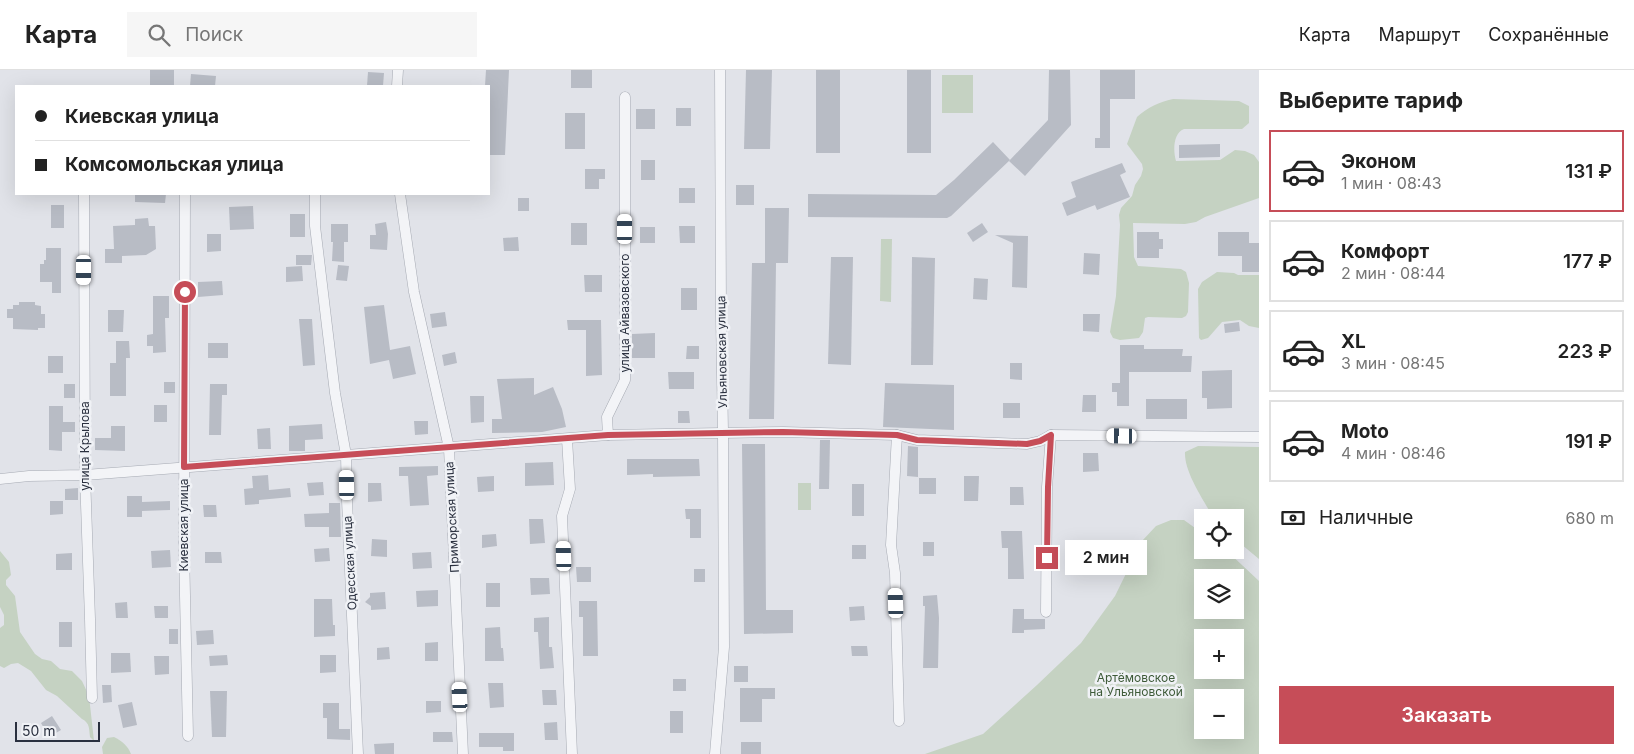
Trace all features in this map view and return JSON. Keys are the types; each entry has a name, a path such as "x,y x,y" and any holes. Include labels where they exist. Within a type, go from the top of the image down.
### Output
{"street":[{"path":"397,85 398,70"},
{"name":"Ульяновская улица","path":"715,754 724,646 720,70"},
{"name":"улица Айвазовского","path":"608,435 607,417 625,380 625,97"},
{"name":"улица Крылова","path":"84,195 85,475 92,698"},
{"name":"Киевская улица","path":"185,195 184,549 188,736"},
{"name":"Одесская улица","path":"315,195 315,226 335,392 346,455 358,754"},
{"name":"Приморская улица","path":"400,195 414,292 449,448 462,754"},
{"path":"0,479 29,476 85,475 608,435 783,432 897,435 917,440 1027,444 1040,441 1051,435 1259,437"},
{"path":"897,435 891,545 895,573 900,721"},
{"path":"1046,612 1048,487 1051,435"},
{"path":"567,439 570,489 562,516 572,754"}],"green space":[{"path":"942,75 973,75 973,113 942,113"},
{"path":"1173,99 1239,101 1249,106 1249,123 1242,129 1184,129 1180,131 1176,138 1174,152 1176,161 1220,160 1235,150 1245,151 1254,155 1259,162 1259,198 1196,222 1185,224 1133,223 1134,257 1138,266 1181,269 1186,272 1189,283 1188,312 1182,318 1145,318 1143,332 1139,338 1120,340 1113,338 1110,332 1116,296 1119,215 1121,208 1132,196 1143,169 1142,164 1127,144 1137,117 1154,105"},
{"path":"881,239 892,239 891,302 880,301"},
{"path":"1217,272 1259,275 1259,328 1249,326 1240,320 1222,322 1208,338 1201,340 1199,338 1198,289 1202,282"},
{"path":"1198,446 1259,447 1259,559 1244,546 1244,509 1208,509 1191,477 1185,452"},
{"path":"798,483 811,483 811,510 798,510"},
{"name":"Артёмовское на Ульяновской","path":"1171,520 1184,520 1194,527 1194,559 1236,559 1259,581 1259,754 925,754 983,734 1081,643 1115,596 1142,541 1156,526"},
{"path":"0,551 9,562 11,575 6,580 6,585 15,596 20,632 35,654 42,659 51,661 60,669 72,671 82,681 89,696 94,741 90,737 89,726 86,722 57,696 46,690 31,671 18,663 4,668 0,666 0,628 4,625 4,615 0,607"},
{"path":"114,737 124,744 131,754 103,754 102,747 107,738"}],"building":[{"path":"150,70 174,70 174,85 150,85"},
{"path":"486,70 509,70 505,155 490,155 490,85 485,85"},
{"path":"571,70 592,70 592,88 571,88"},
{"path":"746,70 772,70 770,149 744,149"},
{"path":"816,70 840,70 840,153 816,153"},
{"path":"907,70 931,70 931,153 907,153"},
{"path":"1049,70 1070,70 1071,125 1025,176 1009,161 1048,120"},
{"path":"1100,70 1135,70 1135,99 1110,99 1110,148 1095,148 1095,138 1100,138"},
{"path":"368,72 384,73 383,85 367,85"},
{"path":"191,74 216,76 215,85 190,85"},
{"path":"676,108 691,108 691,126 676,126"},
{"path":"636,109 655,109 655,129 636,129"},
{"path":"565,113 585,113 585,149 565,149"},
{"path":"993,142 1010,160 947,218 808,217 808,194 936,195"},
{"path":"1220,144 1220,157 1179,158 1179,145"},
{"path":"641,160 655,160 655,180 641,180"},
{"path":"1122,163 1126,172 1120,175 1130,197 1097,210 1095,205 1067,216 1062,203 1076,197 1071,182"},
{"path":"585,169 605,169 605,179 599,179 599,189 585,189"},
{"path":"736,185 754,185 754,205 736,205"},
{"path":"679,188 695,188 695,203 679,203"},
{"path":"135,195 166,195 165,203 135,202"},
{"path":"518,198 529,198 529,211 518,211"},
{"path":"51,205 64,205 64,228 51,228"},
{"path":"253,206 254,229 230,230 229,207"},
{"path":"765,208 789,208 788,263 776,263 774,419 749,419 752,263 765,263"},
{"path":"290,214 305,214 305,237 290,237"},
{"path":"148,218 149,226 155,226 156,249 146,255 122,256 122,263 105,263 105,249 114,249 113,226 135,225 135,219"},
{"path":"386,222 388,234 387,250 370,249 370,235 376,235 375,224"},
{"path":"571,223 587,223 587,245 571,245"},
{"path":"982,223 988,232 973,242 967,233"},
{"path":"331,224 348,224 348,242 344,242 344,262 332,261 333,242 331,242"},
{"path":"679,226 695,226 695,243 680,243"},
{"path":"640,227 655,227 655,243 640,243"},
{"path":"1137,232 1159,232 1159,239 1163,239 1163,249 1159,249 1159,258 1137,258"},
{"path":"1218,232 1249,232 1249,243 1259,243 1259,272 1242,272 1242,256 1218,256"},
{"path":"207,234 221,234 221,251 207,252"},
{"path":"995,235 1028,236 1027,288 1012,287 1013,243"},
{"path":"518,237 519,251 504,251 503,238"},
{"path":"46,248 61,248 61,293 52,293 52,282 40,282 40,264 44,264 44,260 46,260"},
{"path":"1084,253 1100,254 1099,275 1083,274"},
{"path":"296,255 312,255 311,265 296,265"},
{"path":"831,257 853,257 851,365 828,364"},
{"path":"912,257 935,258 933,365 911,365"},
{"path":"338,265 349,266 347,281 336,280"},
{"path":"302,266 303,281 286,282 286,267"},
{"path":"584,275 602,275 602,292 585,292"},
{"path":"974,278 988,279 987,300 973,299"},
{"path":"222,281 223,295 198,297 198,282"},
{"path":"681,288 697,288 697,310 681,310"},
{"path":"153,296 169,296 169,318 165,318 166,352 153,353 153,346 147,346 147,335 153,334"},
{"path":"19,302 35,302 35,305 41,306 41,314 45,314 45,328 38,328 38,330 13,329 13,318 7,318 7,309 13,309 13,305 19,305"},
{"path":"384,305 390,350 410,346 416,374 393,379 389,360 370,364 364,307"},
{"path":"108,310 124,310 123,332 108,332"},
{"path":"445,312 447,326 432,328 430,314"},
{"path":"1083,314 1100,314 1099,332 1083,331"},
{"path":"299,319 312,319 315,365 303,366"},
{"path":"567,320 601,320 602,375 586,376 586,330 568,330"},
{"path":"1239,322 1240,331 1225,333 1224,324"},
{"path":"655,333 655,358 632,358 632,334"},
{"path":"116,341 129,341 130,358 126,358 126,396 110,396 110,363 116,363"},
{"path":"208,343 228,343 228,358 208,358"},
{"path":"1120,345 1144,345 1144,349 1183,349 1182,356 1192,356 1191,372 1129,372 1129,406 1117,406 1117,392 1112,392 1112,383 1120,383"},
{"path":"687,346 699,346 699,359 686,359"},
{"path":"455,352 457,363 444,366 442,355"},
{"path":"48,356 63,356 63,373 48,373"},
{"path":"1010,363 1022,363 1022,380 1010,379"},
{"path":"1232,370 1232,408 1207,409 1207,398 1202,398 1202,371"},
{"path":"668,372 694,372 694,389 669,389"},
{"path":"534,378 534,395 553,387 562,409 566,427 542,432 492,433 492,419 502,419 497,379"},
{"path":"164,382 175,382 175,393 164,393"},
{"path":"885,383 954,385 954,430 883,427"},
{"path":"64,384 75,384 75,398 64,398"},
{"path":"210,384 227,384 227,395 222,395 221,435 209,435"},
{"path":"1083,395 1096,395 1096,412 1082,412"},
{"path":"470,396 484,396 484,422 471,423"},
{"path":"1146,399 1187,399 1187,419 1146,419"},
{"path":"1003,403 1020,403 1020,418 1003,418"},
{"path":"154,405 167,405 167,422 154,422"},
{"path":"49,406 63,406 63,422 75,422 75,432 62,432 62,451 49,450"},
{"path":"678,411 689,411 690,423 678,423"},
{"path":"414,421 428,421 428,434 415,435"},
{"path":"322,424 323,439 305,440 305,451 289,451 289,426"},
{"path":"111,426 125,426 125,451 95,450 95,438 111,438"},
{"path":"270,428 271,449 258,449 257,429"},
{"path":"820,440 830,440 829,489 819,489"},
{"path":"742,444 765,444 766,610 793,610 793,633 744,634"},
{"path":"908,446 918,447 918,477 907,476"},
{"path":"1083,453 1098,453 1099,471 1083,472"},
{"path":"627,459 699,459 700,476 653,477 653,474 627,475"},
{"path":"553,462 554,485 525,486 525,463"},
{"path":"438,466 438,475 427,476 429,505 410,506 408,476 399,476 399,467"},
{"path":"268,475 269,490 290,488 291,497 259,500 259,504 245,505 244,489 253,488 252,476"},
{"path":"494,476 494,491 478,492 477,477"},
{"path":"964,476 979,476 978,501 964,501"},
{"path":"919,478 936,478 936,494 919,494"},
{"path":"323,482 324,495 309,496 307,483"},
{"path":"368,483 381,483 382,501 368,502"},
{"path":"852,484 864,484 864,516 852,516"},
{"path":"1010,487 1023,487 1024,505 1010,505"},
{"path":"78,488 78,500 65,500 65,489"},
{"path":"127,496 142,496 142,502 170,501 170,510 142,511 142,517 127,517"},
{"path":"50,501 63,501 63,514 50,515"},
{"path":"329,503 340,503 341,537 329,537 329,527 305,527 304,514 329,513"},
{"path":"203,505 216,505 217,517 204,517"},
{"path":"685,509 701,509 701,538 690,538 690,519 686,519"},
{"path":"529,519 543,519 545,543 530,544"},
{"path":"1001,531 1022,531 1024,579 1008,579 1008,548 1002,548"},
{"path":"496,534 497,546 482,548 482,535"},
{"path":"372,539 387,540 387,557 371,556"},
{"path":"923,542 934,542 934,556 923,556"},
{"path":"852,545 866,545 866,559 852,559"},
{"path":"329,548 330,561 315,562 314,549"},
{"path":"170,550 171,567 152,568 151,551"},
{"path":"205,552 221,552 222,563 205,563"},
{"path":"431,552 432,568 413,569 412,553"},
{"path":"72,553 72,570 56,570 56,554"},
{"path":"576,567 591,567 591,582 577,582"},
{"path":"694,569 705,569 705,582 694,582"},
{"path":"530,578 549,578 550,594 531,595"},
{"path":"486,583 500,583 500,607 486,607"},
{"path":"438,590 438,606 417,607 416,591"},
{"path":"385,592 386,609 371,610 371,606 365,602 370,597 370,593"},
{"path":"937,595 939,618 938,668 923,668 925,606 923,606 923,596"},
{"path":"314,599 332,599 335,636 314,637"},
{"path":"579,601 597,601 598,656 583,656 583,617 579,617"},
{"path":"127,602 128,618 116,618 115,603"},
{"path":"154,606 168,606 168,618 155,618"},
{"path":"864,606 865,620 850,621 849,607"},
{"path":"1013,609 1024,609 1024,619 1045,619 1045,629 1024,630 1024,633 1012,633"},
{"path":"549,617 549,647 552,647 554,668 540,669 538,632 534,632 534,618"},
{"path":"59,622 72,622 72,647 59,647"},
{"path":"500,627 504,661 485,661 485,628"},
{"path":"169,629 178,629 178,644 169,644"},
{"path":"213,630 214,644 197,645 196,631"},
{"path":"438,642 438,661 425,661 425,643"},
{"path":"851,646 867,646 868,656 852,656"},
{"path":"389,647 390,659 377,660 377,648"},
{"path":"111,653 130,653 131,672 111,673"},
{"path":"227,655 228,665 210,666 209,656"},
{"path":"320,655 336,655 336,672 320,673"},
{"path":"154,656 169,656 169,674 155,675"},
{"path":"734,666 748,666 748,682 734,682"},
{"path":"673,679 686,679 686,691 673,691"},
{"path":"488,683 503,683 504,707 490,708"},
{"path":"102,685 111,685 112,702 103,703"},
{"path":"740,688 775,688 775,699 762,699 762,722 740,722"},
{"path":"542,690 556,690 557,705 543,705"},
{"path":"210,691 227,691 226,737 212,737"},
{"path":"426,701 441,701 441,712 426,713"},
{"path":"132,702 137,725 123,728 118,705"},
{"path":"323,703 339,703 339,729 350,729 350,740 327,739 327,718 323,718"},
{"path":"670,711 683,711 683,733 670,733"},
{"path":"52,716 61,730 49,737 41,723"},
{"path":"557,722 558,740 545,740 544,723"},
{"path":"433,732 452,732 453,742 433,742"},
{"path":"479,733 514,733 514,751 503,751 503,747 479,747"},
{"path":"741,742 761,742 761,754 741,754"},
{"path":"394,743 394,754 375,754 374,744"}],"route":[{"path":"185,292 184,467 608,435 783,432 897,435 917,440 1027,444 1040,441 1051,435 1047,558"}]}
